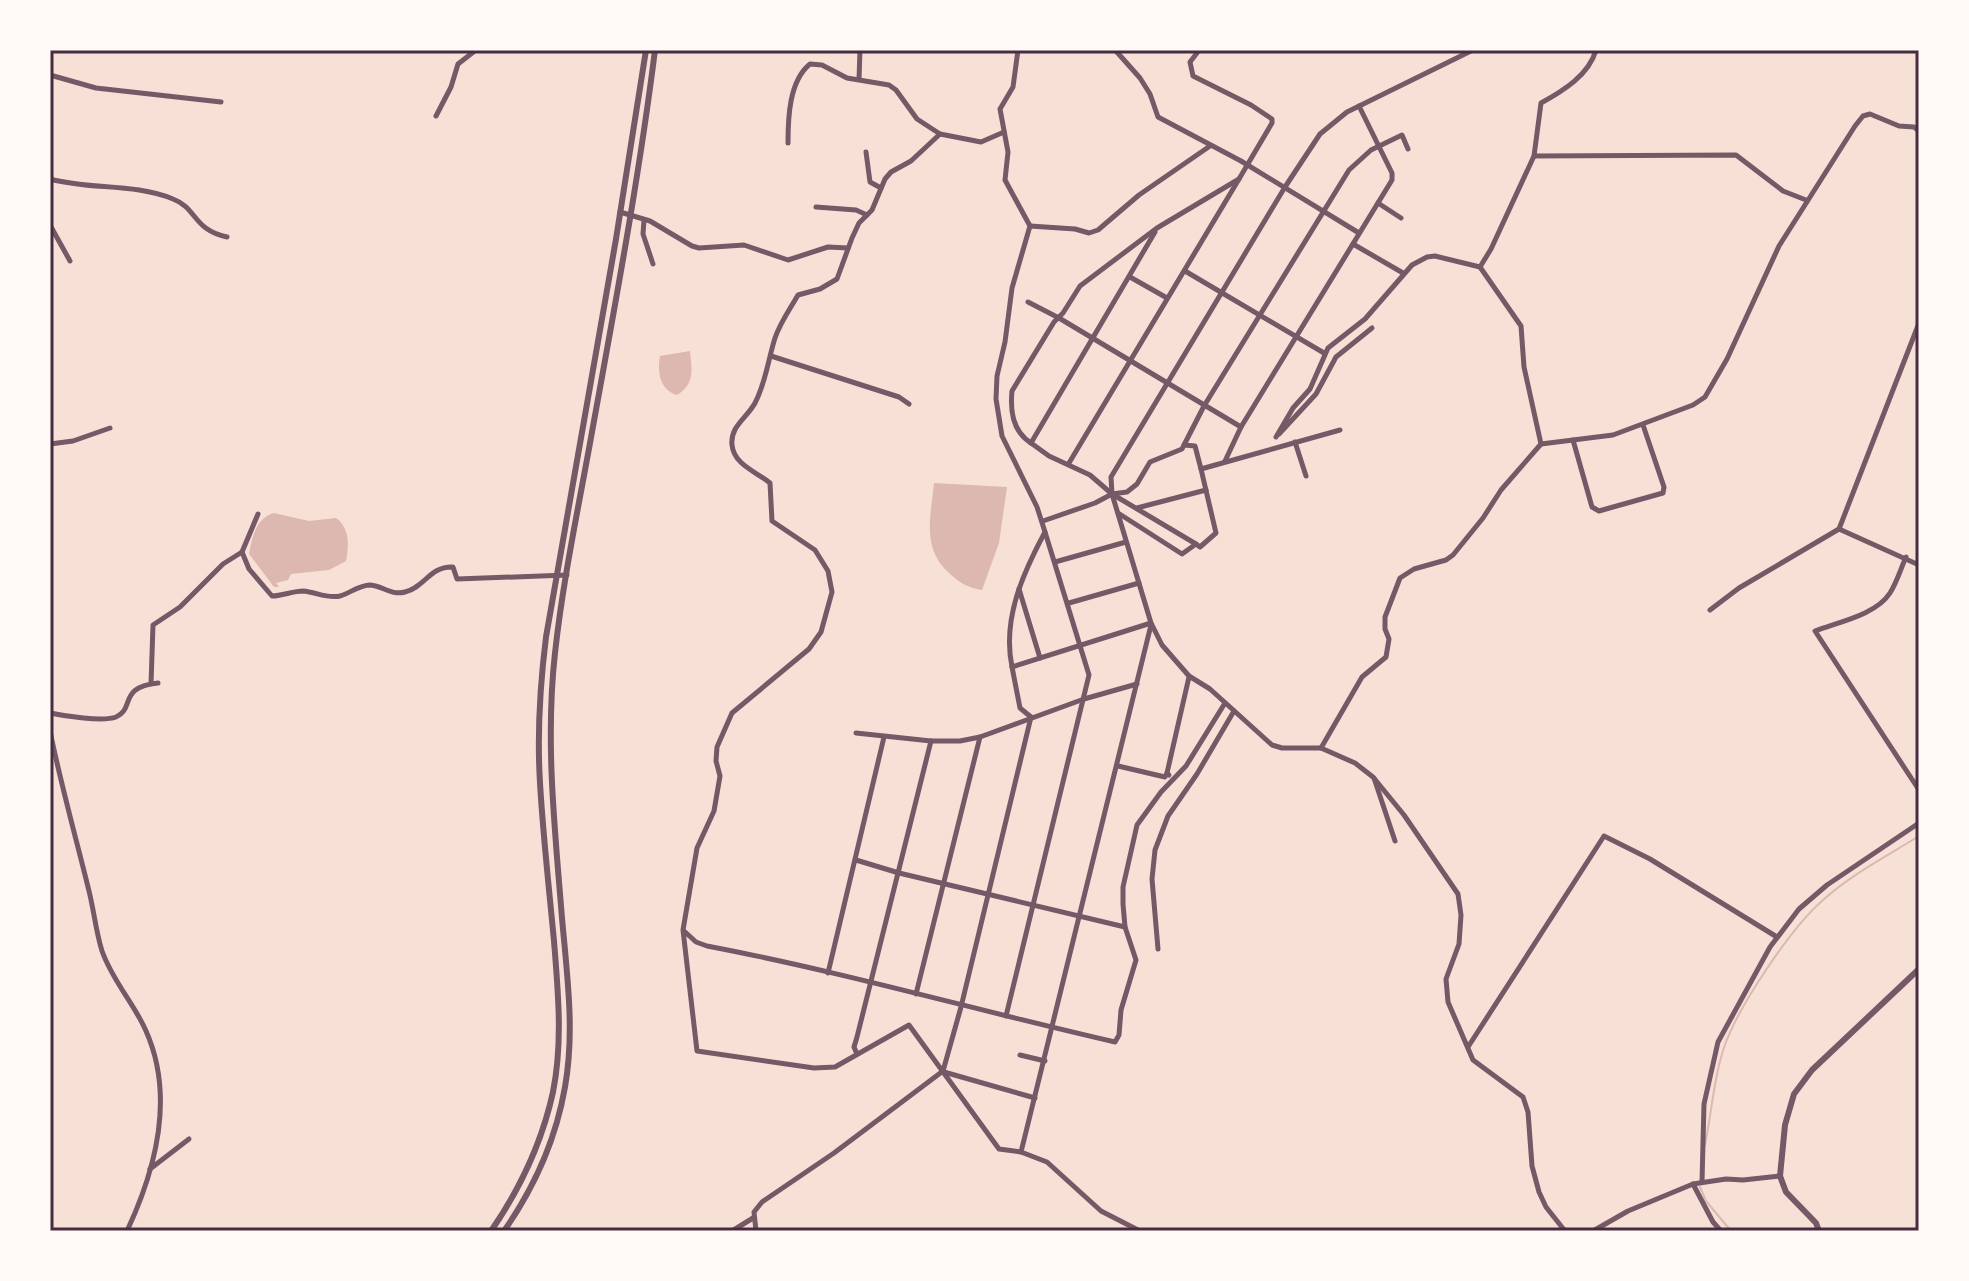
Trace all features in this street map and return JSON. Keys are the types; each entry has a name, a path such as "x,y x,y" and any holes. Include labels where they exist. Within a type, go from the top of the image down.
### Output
{"street":[{"path":"436,116 451,87 458,64 476,50"},
{"path":"491,1231 523,1178 537,1146 553,1091 558,1049 558,987 538,742 541,678 646,50"},
{"path":"504,1231 534,1182 546,1154 557,1119 568,1060 570,1002 549,746 555,650 630,216 655,50"},
{"path":"859,79 860,50"},
{"path":"1006,1016 1089,675 1043,521 1007,451 996,399 1012,288 1030,226 1005,180 1008,152 1000,109 1013,87 1018,50"},
{"path":"1118,50 1150,94 1158,117 1247,165 1359,233"},
{"path":"1473,50 1359,106 1338,118 1320,134 1111,477 1112,494 1151,623 1162,645 1189,676 1272,745 1321,748 1355,763 1373,777 1404,815 1458,894 1461,915 1459,944 1446,979 1445,991 1473,1060 1523,1097 1528,1112 1532,1166 1539,1192 1546,1207 1565,1231"},
{"path":"1480,267 1534,156 1541,103 1579,78 1596,50"},
{"path":"1069,463 1272,123 1272,119 1251,105 1193,76 1190,62 1197,53"},
{"path":"788,143 788,120 794,91 805,66 816,63 847,78 889,85 917,119 940,134 981,142 1004,132"},
{"path":"50,75 96,88 221,102"},
{"path":"1225,461 1241,427 1392,180 1392,173 1359,106"},
{"path":"1321,748 1362,677 1386,657 1389,639 1385,617 1400,578 1414,569 1453,555 1501,490 1541,444 1613,435 1693,405 1711,389 1779,246 1855,126 1866,114 1919,131"},
{"path":"940,134 911,161 891,172 872,210 859,223 837,279 820,289 798,295 777,333 761,392 752,409 735,429 734,453 748,470 770,483 772,521 815,550 828,571 832,592 821,632 809,649 732,713 721,733 716,761 720,776 714,811 697,848 683,930 697,1051 821,1068 835,1067 909,1025 999,1149 1021,1152 1047,1162 1101,1211 1140,1231"},
{"path":"1043,521 1112,494 1127,492 1137,484 1150,462 1182,449 1204,406 1355,163 1402,135 1408,149"},
{"path":"1030,226 1089,233 1098,230 1139,195 1210,146"},
{"path":"866,152 868,178 881,188"},
{"path":"1534,156 1736,155 1783,191 1806,200"},
{"path":"50,179 159,194 185,206 210,233 227,237"},
{"path":"1184,445 1195,446 1216,533 1200,547 1112,494 1090,475 1049,456 1031,443 1017,431 1012,391 1080,286 1157,228 1239,179"},
{"path":"1378,203 1401,218"},
{"path":"816,207 856,210 867,215"},
{"path":"620,212 644,220 699,248 744,245 788,260 828,247 848,248"},
{"path":"644,220 643,234 653,264"},
{"path":"50,225 70,261"},
{"path":"1031,443 1157,228"},
{"path":"1353,244 1403,273"},
{"path":"1372,328 1336,357 1316,394 1276,437 1293,408 1310,389 1324,353 1365,319 1403,273 1427,257 1456,260 1480,267 1521,326 1524,367 1541,444"},
{"path":"1185,271 1324,353"},
{"path":"1130,277 1167,298"},
{"path":"1028,302 1241,427"},
{"path":"1710,610 1739,588 1839,529 1919,323"},
{"path":"771,356 899,397 909,404"},
{"path":"1573,440 1592,507 1599,511 1663,493 1664,487 1643,425"},
{"path":"50,444 73,441 110,428"},
{"path":"1201,469 1340,430"},
{"path":"1295,442 1306,476"},
{"path":"1136,508 1206,490"},
{"path":"1118,513 1182,554 1196,544"},
{"path":"50,713 103,719 115,717 124,710 133,691 154,684 153,625 180,607 223,564 242,552 258,514"},
{"path":"1839,529 1919,565"},
{"path":"1031,717 1020,708 1008,650 1009,632 1023,573 1045,532"},
{"path":"1055,562 1126,542"},
{"path":"242,552 249,569 272,596 301,591 338,597 354,589 374,585 399,593 409,591 435,569 445,566 453,567 457,579 567,575"},
{"path":"1906,557 1884,600 1873,608 1815,631 1919,790"},
{"path":"1069,603 1139,583"},
{"path":"1019,588 1040,658"},
{"path":"1012,667 1151,623"},
{"path":"1021,1152 1151,623"},
{"path":"1118,766 1165,777 1189,676"},
{"path":"856,733 960,741 1138,684"},
{"path":"683,930 696,942 707,946 1115,1042 1118,1040 1121,1010 1136,960 1125,927 1123,887 1137,825 1186,766 1225,703"},
{"path":"1158,949 1152,879 1158,841 1168,816 1234,711"},
{"path":"756,1231 754,1212 762,1202 834,1153 943,1071 1031,717"},
{"path":"50,731 102,950 118,987 145,1028 155,1055 161,1094 159,1127 150,1170 127,1231"},
{"path":"828,973 884,737"},
{"path":"916,994 980,737"},
{"path":"857,1055 854,1047 931,741"},
{"path":"1167,773 1175,778"},
{"path":"1373,777 1395,841"},
{"path":"1702,1182 1704,1104 1718,1042 1777,937 1799,909 1827,885 1919,823"},
{"path":"1468,1047 1604,836 1650,859 1777,937"},
{"path":"856,860 1125,927"},
{"path":"1819,1231 1816,1223 1786,1192 1780,1176 1785,1125 1794,1094 1812,1070 1919,969"},
{"path":"1020,1055 1045,1061"},
{"path":"943,1071 1035,1098"},
{"path":"150,1170 189,1139"},
{"path":"1593,1231 1628,1211 1693,1184 1780,1176"},
{"path":"1693,1184 1721,1231"},
{"path":"732,1231 753,1218"}],"shaded area":[{"path":"690,351 690,381 677,395 671,393 661,380 660,356"},
{"path":"934,483 1007,487 999,543 982,590 956,579 934,553 930,519"},
{"path":"274,513 309,521 336,518 346,532 346,561 329,570 291,574 288,580 276,583 279,587 274,587 249,554 259,524"}],"waterway":[{"path":"1705,1145 1726,1042 1768,967 1822,901 1857,874 1919,836"},
{"path":"1700,1187 1706,1201 1731,1231"}]}
